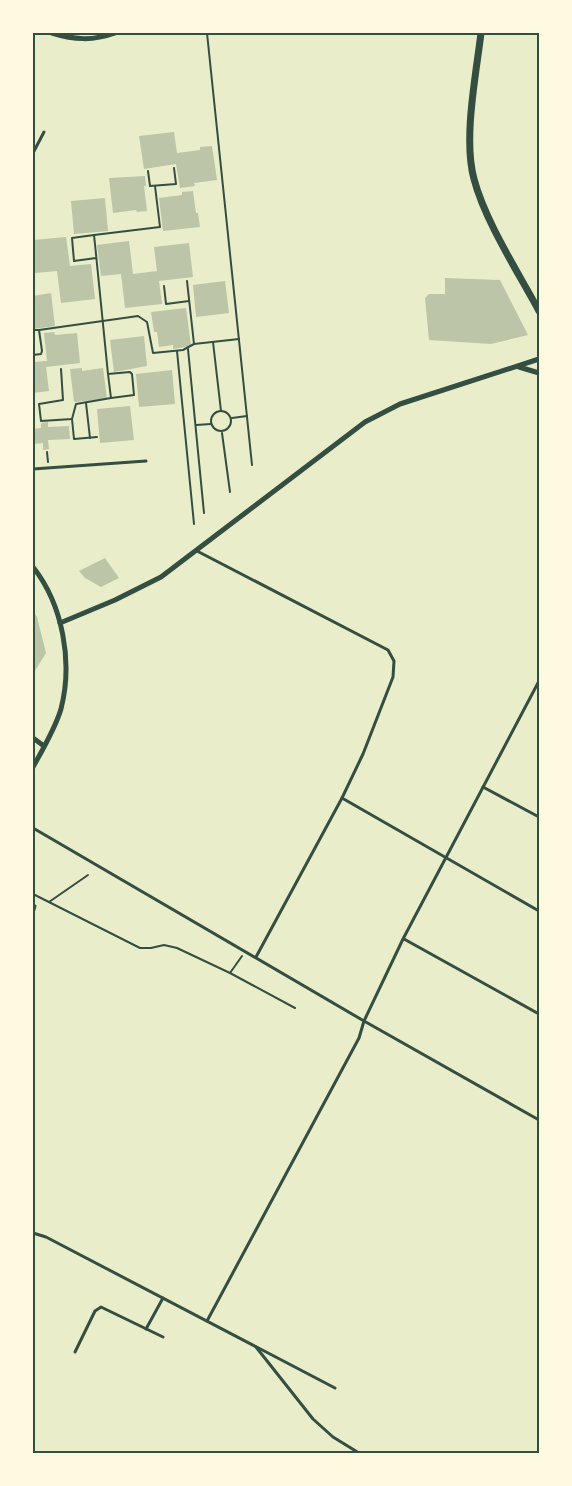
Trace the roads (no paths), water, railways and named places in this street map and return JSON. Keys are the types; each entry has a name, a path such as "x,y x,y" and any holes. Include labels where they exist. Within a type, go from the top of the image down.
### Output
{"street":[{"path":"52,33 66,37 91,39 116,33"},
{"path":"481,33 470,130 473,178 489,217 539,311"},
{"path":"60,623 115,600 161,577 365,422 400,404 435,391 539,359"},
{"path":"517,367 539,373"},
{"path":"33,567 48,590 56,609 66,668 61,710 33,767"},
{"path":"33,738 44,746"}],"lane":[{"path":"33,153 44,132"},
{"path":"33,469 146,461"},
{"path":"197,551 377,644 391,654 394,661 393,677 363,754 342,798 256,958"},
{"path":"207,1321 359,1038 364,1021 403,939 539,681"},
{"path":"533,692 539,695"},
{"path":"483,788 539,817"},
{"path":"342,798 539,911"},
{"path":"33,828 539,1120"},
{"path":"33,913 35,906"},
{"path":"403,939 539,1014"},
{"path":"33,1233 335,1388"},
{"path":"146,1329 163,1298"},
{"path":"75,1352 95,1311 101,1307 163,1337"},
{"path":"254,1345 313,1419 333,1437 359,1453"}]}
